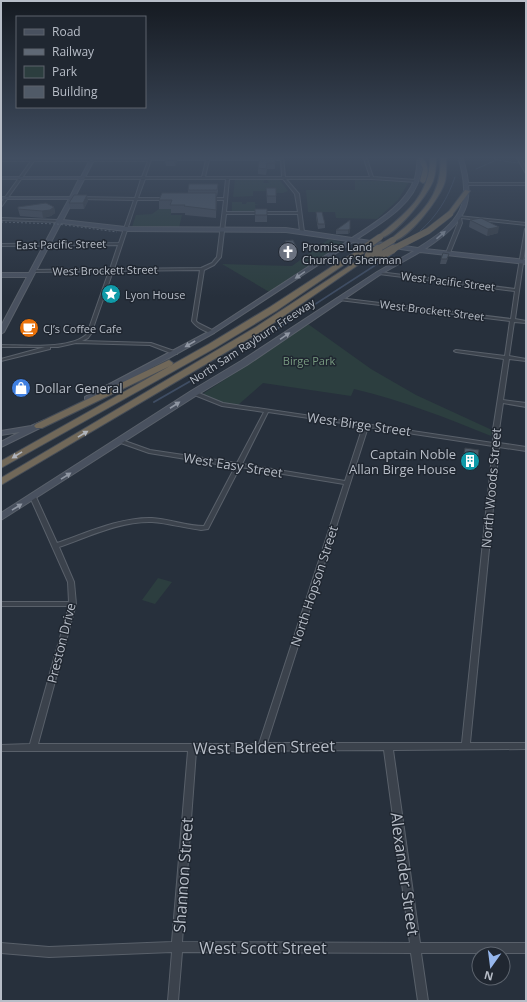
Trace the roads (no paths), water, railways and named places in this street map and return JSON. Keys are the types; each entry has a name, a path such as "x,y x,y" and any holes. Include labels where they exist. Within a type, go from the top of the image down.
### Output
{"highway":[{"path":"391,228 394,219 410,203"},
{"name":"North Sam Rayburn Freeway","path":"1,465 34,445 112,403 250,322 359,252 391,228 417,203"},
{"name":"North Sam Rayburn Freeway","path":"1,482 259,328 393,240 416,221 431,203"},
{"path":"350,268 379,257 428,231 450,214 459,203"},
{"path":"39,426 91,402 250,322"},
{"path":"1,488 41,458"}],"main road":[{"path":"1,332 58,221 69,203"},
{"path":"1,445 212,332 384,219 402,203"},
{"name":"North Sam Rayburn Freeway","path":"1,517 244,363 338,298 441,236 459,218 463,211 464,203"},
{"path":"58,221 125,229 277,230 302,232 420,250 524,262"},
{"path":"1,275 31,273"},
{"path":"1,432 39,426"}],"street":[{"path":"1,360 76,342 89,334 134,203"},
{"path":"212,332 196,324 194,321 202,269 213,264 219,256 226,203"},
{"path":"298,203 302,232"},
{"path":"225,213 300,213"},
{"path":"448,253 460,223 459,218 526,224"},
{"path":"1,219 58,221"},
{"name":"North Woods Street","path":"466,746 496,452 495,444 512,321 517,290 524,262 526,230"},
{"name":"East Pacific Street","path":"1,245 120,244"},
{"name":"West Brockett Street","path":"31,273 202,269"},
{"name":"West Pacific Street","path":"379,273 517,290"},
{"name":"West Brockett Street","path":"338,298 526,322"},
{"path":"76,342 151,344 175,353"},
{"path":"1,346 58,346"},
{"path":"456,351 526,360"},
{"name":"West Birge Street","path":"194,394 222,404 526,449"},
{"path":"500,402 526,405"},
{"path":"55,546 116,526 148,520 206,528 267,410"},
{"name":"North Hopson Street","path":"262,746 366,426"},
{"name":"West Easy Street","path":"120,441 149,451 347,484"},
{"name":"Preston Drive","path":"33,747 73,604 71,582 34,497"},
{"path":"1,604 73,604"},
{"name":"West Belden Street","path":"1,748 526,746"},
{"name":"Alexander Street","path":"388,747 423,1001"},
{"name":"Shannon Street","path":"173,1001 192,748"},
{"name":"West Scott Street","path":"1,948 49,952 178,947 526,948"}],"waterway":[{"path":"420,231 432,219 443,203"},
{"path":"263,338 391,255"},
{"path":"206,372 215,367"},
{"path":"154,402 208,371"}],"railway":[{"path":"1,222 57,224 117,232"}],"place":[{"name":"Promise Land Church of Sherman","path":"288,252"},
{"name":"Lyon House","path":"111,294"},
{"name":"CJ’s Coffee Cafe","path":"29,328"},
{"name":"Dollar General","path":"21,388"},
{"name":"Captain Noble Allan Birge House","path":"470,461"}],"park label":[{"name":"Birge Park","path":"309,360"}]}
